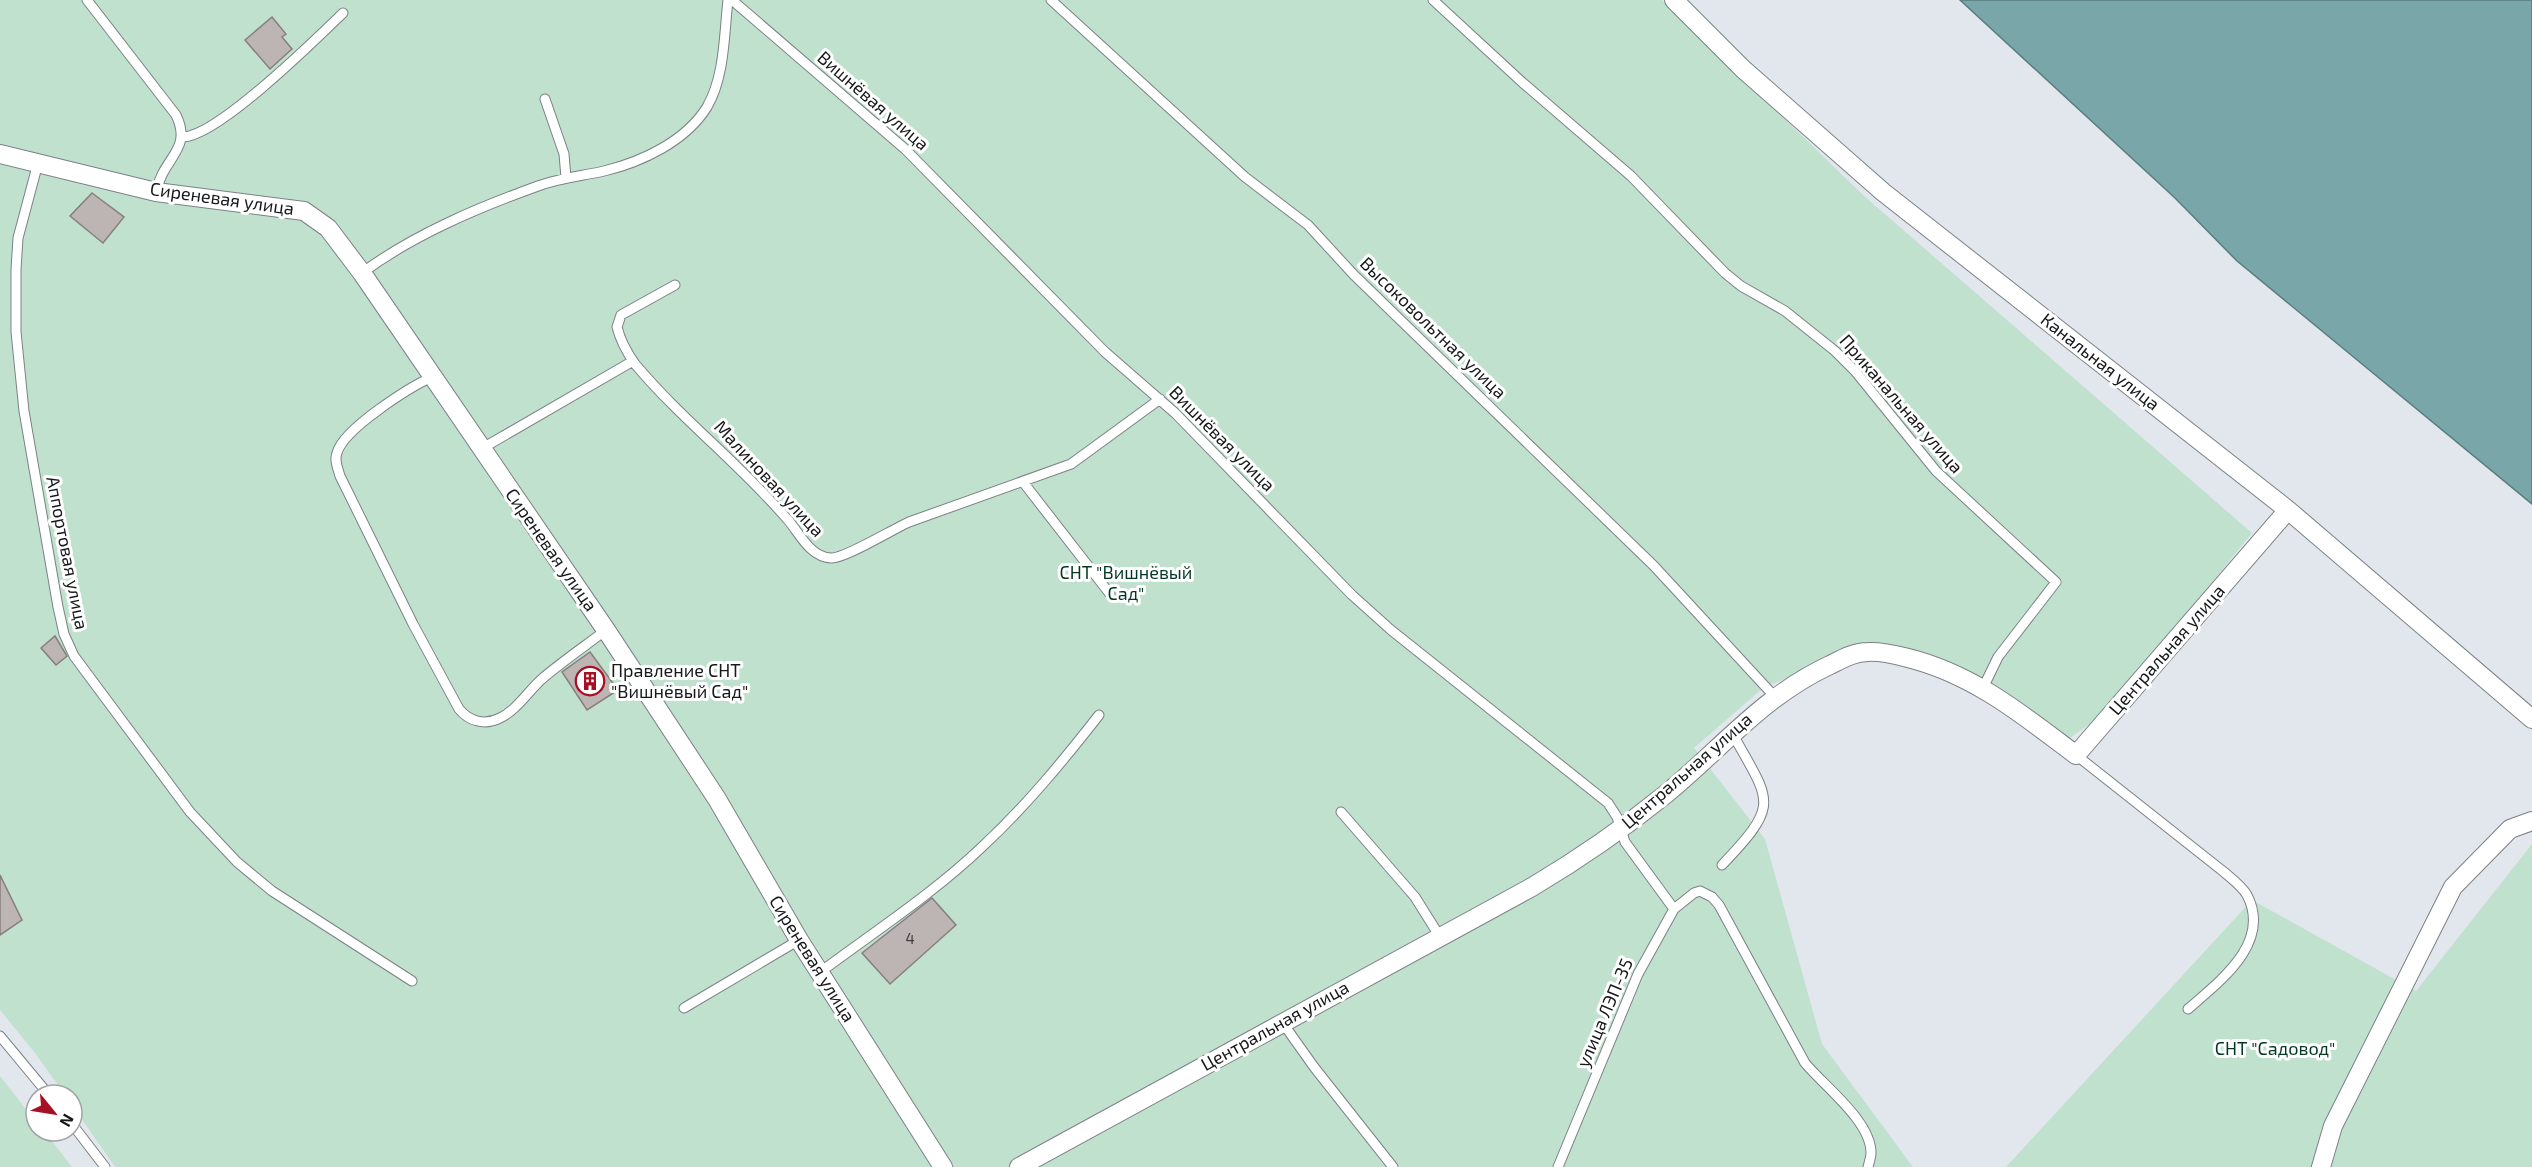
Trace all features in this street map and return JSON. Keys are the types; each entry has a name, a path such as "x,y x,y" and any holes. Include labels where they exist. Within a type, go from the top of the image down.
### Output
{"street":[{"name":"Канальная улица","path":"1674,0 1743,69 1883,192 2288,510 2532,719"},
{"name":"Сиреневая улица","path":"0,154 156,192 304,211 328,228 362,273 606,630 717,799 819,973 943,1167"},
{"name":"Центральная улица","path":"1018,1167 1532,887 1589,853 1668,792 1775,696 1818,670 1848,656 1868,652 1895,654 1928,663 1983,688 2076,754 2288,510"},
{"path":"2321,1167 2333,1126 2453,887 2510,829 2532,820"}],"lane":[{"path":"362,273 394,252 450,223 538,186 605,171 643,158 676,139 695,123 714,92 730,0"},
{"name":"Вишнёвая улица","path":"730,0 905,149 1105,352 1160,399 1352,596 1391,630 1593,789 1614,811 1625,842 1674,909"},
{"name":"Высоковольтная улица","path":"1051,0 1245,177 1308,225 1363,284 1654,566 1775,696"},
{"name":"Приканальная улица","path":"1440,2 1523,82 1632,176 1725,273 1749,291 1785,311 1835,351 1855,371 1936,471 2056,582 1998,657 1983,688"},
{"path":"92,3 176,115 183,137"},
{"path":"156,192 160,174 183,137 200,133 268,83 343,13"},
{"path":"545,99 564,154 566,178"},
{"name":"Аппортовая улица","path":"38,163 18,238 16,332 24,411 58,607 64,634 74,656 190,812 237,862 272,891 412,981"},
{"name":"Малиновая улица","path":"675,285 621,315 617,327 633,361 771,501 802,540 819,554 831,558 843,556 909,522 1071,465 1085,457 1160,399"},
{"path":"481,449 633,361"},
{"path":"432,377 405,391 350,432 336,453 336,462 340,476 413,624 459,709 465,717 474,721 486,722 500,718 511,711 542,679 606,630"},
{"path":"1023,482 1110,594"},
{"path":"819,973 947,877 982,847 1053,773 1099,715"},
{"path":"1722,865 1759,824 1765,800 1761,785 1732,733"},
{"path":"2076,754 2246,892 2254,912 2254,927 2244,952 2232,970 2188,1009"},
{"path":"1341,812 1415,897 1440,937"},
{"name":"улица ЛЭП-35","path":"1558,1167 1638,974 1674,909 1694,892 1705,893 1719,905 1805,1063 1852,1112 1867,1138 1871,1154 1868,1167"},
{"path":"684,1008 799,940"},
{"path":"1282,1022 1314,1067 1393,1167"},
{"path":"0,1036 39,1083"},
{"path":"84,1140 105,1167"}],"green space":[{"name":"СНТ \"Вишнёвый Сад\"","path":"0,0 1662,0 1863,195 2252,533 2108,711 2057,747 1944,670 1862,646 1763,688 1694,748 1765,839 1822,1044 1913,1167 115,1167 84,1122 84,1083 56,1083 0,1010"},
{"name":"СНТ \"Садовод\"","path":"2532,844 2532,1167 2006,1167 2252,900 2416,991"},
{"path":"0,1076 24,1107 24,1143 53,1143 72,1167 0,1167"}],"water":[{"path":"1960,0 2532,0 2532,504 2237,261 2175,198"}],"building":[{"path":"272,17 286,34 282,37 292,49 270,69 245,40"},
{"path":"92,193 124,217 103,243 70,216"},
{"path":"55,636 67,656 56,665 41,648"},
{"name":"Правление СНТ \"Вишнёвый Сад\"","path":"590,652 618,690 587,710 562,672"},
{"path":"0,875 22,920 0,935"},
{"path":"932,898 956,925 890,984 862,953"}],"place":[{"name":"Правление СНТ \"Вишнёвый Сад\"","path":"590,681"}]}
